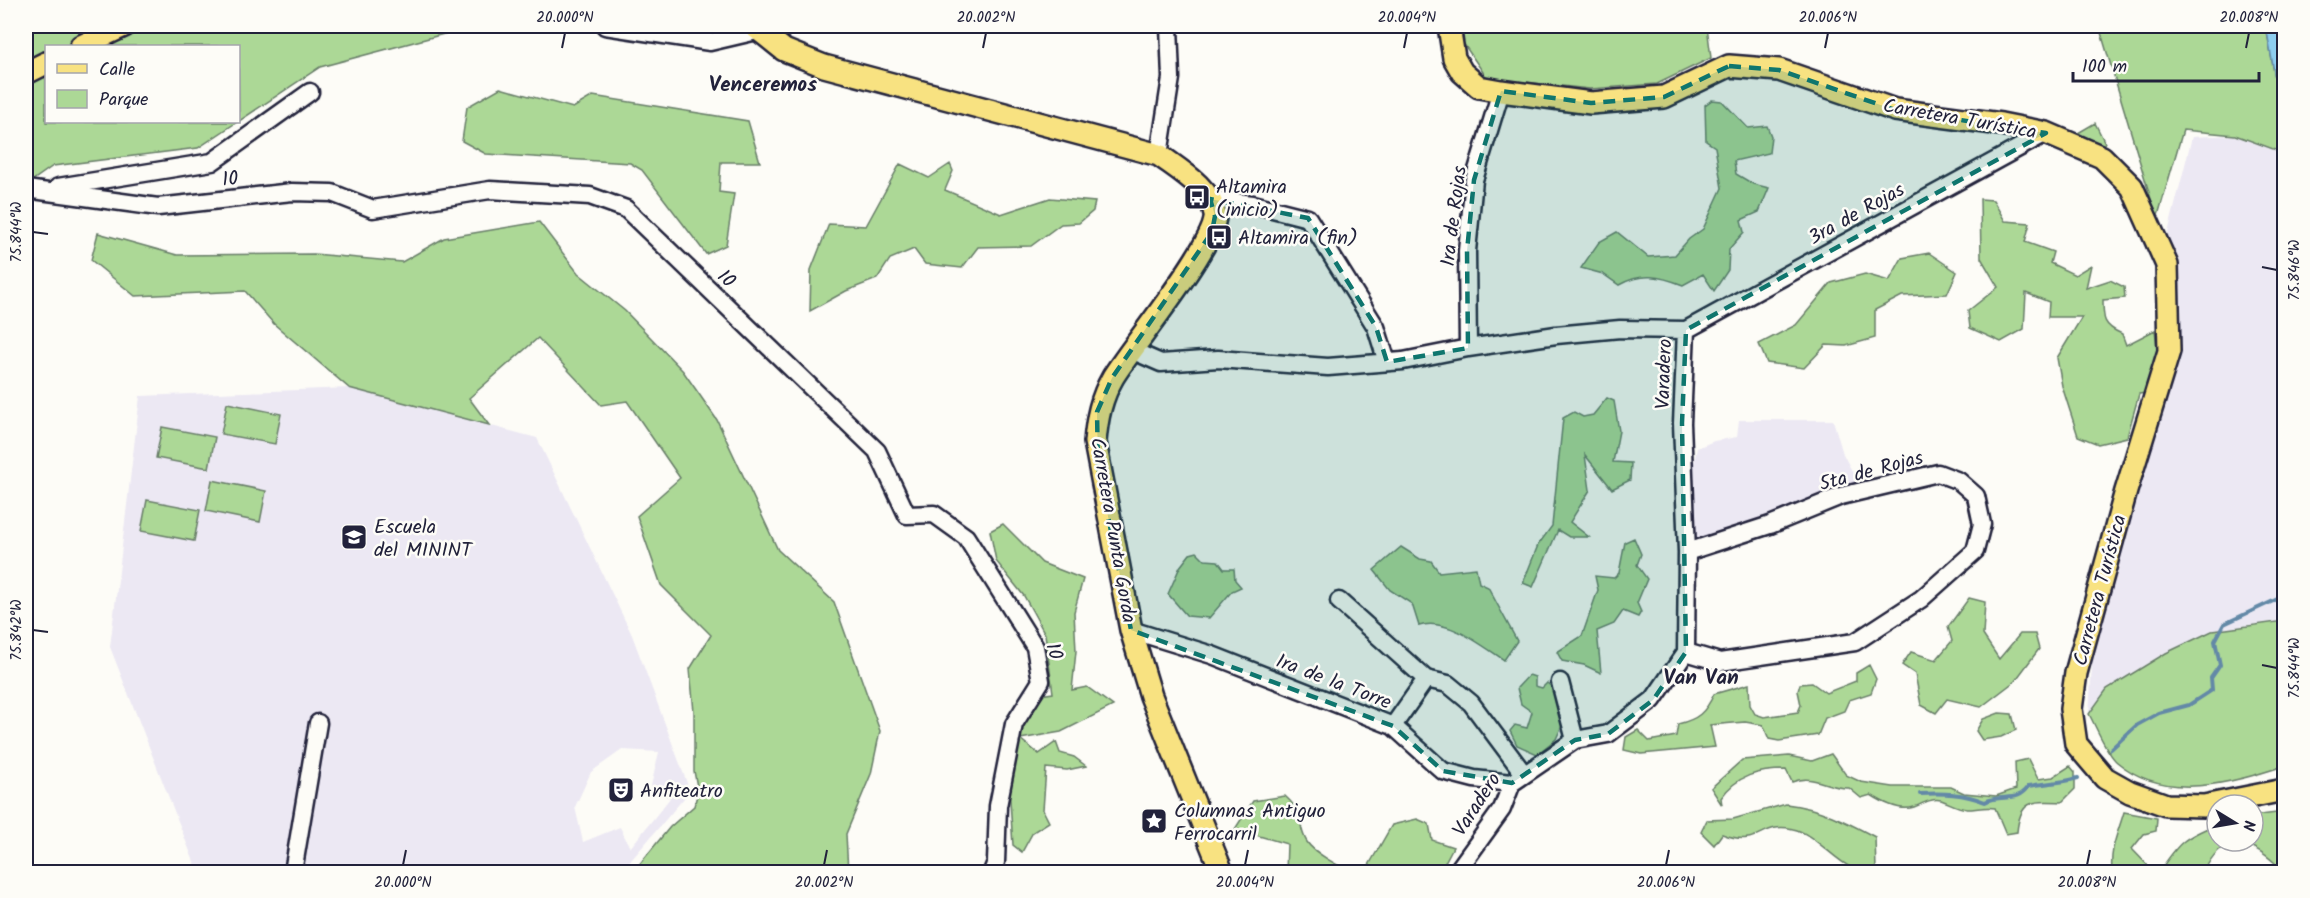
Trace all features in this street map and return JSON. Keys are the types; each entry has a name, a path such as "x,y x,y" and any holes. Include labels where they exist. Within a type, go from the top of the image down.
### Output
{"main road":[{"path":"83,45 124,26"},
{"name":"Carretera Turística","path":"1449,26 1454,58 1462,72 1479,87 1501,92 1591,103 1664,97 1729,66 1779,70 1895,110 2001,124 2046,133 2102,157 2132,186 2167,265 2169,351 2126,491 2076,673 2071,709 2076,744 2105,778 2130,792 2166,805 2204,806 2284,790"},
{"path":"755,28 784,50 824,66 1159,155 1186,175 1210,199"},
{"path":"26,73 45,64"},
{"name":"Carretera Punta Gorda","path":"1210,199 1215,216 1212,232 1188,271 1113,378 1097,412 1095,442 1131,630 1151,696 1222,873"}],"street":[{"path":"605,26 710,42 755,28"},
{"path":"1159,155 1171,78 1169,26"},
{"path":"43,189 212,162 310,92"},
{"name":"1ra de Rojas","path":"1468,348 1467,251 1474,180 1501,92"},
{"name":"3ra de Rojas","path":"1686,330 2046,133"},
{"name":"10","path":"26,189 43,189 158,207 292,192 332,193 373,209 490,190 590,196 626,209 877,451 907,515 934,514 966,537 1035,647 1041,681 1014,724 998,806 996,862 992,873"},
{"path":"1210,199 1253,204 1308,218 1376,327 1387,362"},
{"name":"Varadero","path":"1131,350 1161,363 1218,359 1328,368 1387,362 1468,348 1620,329 1686,330 1682,423 1687,552 1686,652 1653,700 1608,734 1575,740 1518,779 1502,808 1458,870"},
{"name":"5ta de Rojas","path":"1686,652 1720,662 1855,642 1921,599 1974,550 1982,524 1976,496 1959,481 1938,473 1841,496 1770,525 1687,552"},
{"path":"1340,601 1426,679 1448,684 1471,703 1518,779"},
{"name":"1ra de la Torre","path":"1131,630 1212,656 1393,726 1443,771 1474,779 1518,779"},
{"path":"1393,726 1426,679"},
{"path":"1560,682 1575,740"},
{"path":"293,873 318,723"}],"highlighted area":[{"path":"1729,66 1779,70 1895,110 2046,133 1686,330 1682,423 1686,652 1653,700 1608,734 1575,740 1512,783 1443,771 1393,726 1131,630 1098,467 1097,412 1112,378 1212,232 1215,216 1210,199 1308,218 1376,327 1387,362 1468,348 1467,251 1474,180 1501,91 1591,103 1664,97"}],"shaded area":[{"path":"2235,135 2284,153 2284,621 2212,631 2166,653 2107,689 2089,714 2093,649 2114,555 2160,425 2179,348 2165,245 2192,137"},
{"name":"Escuela del MININT","path":"349,388 537,438 632,635 690,791 621,872 198,872 110,647 140,396","holes":["622,750 659,752 650,790 670,798 630,848 620,827 583,842 575,807 591,772"]},
{"path":"1739,420 1833,420 1843,454 1860,486 1696,540 1693,467 1697,448 1714,441 1737,437"}],"green space":[{"path":"26,26 474,26 320,67 240,120 240,45 45,45 45,123 236,123 198,148 53,166 26,185"},
{"path":"1462,26 1707,26 1711,58 1657,84 1590,89 1487,78 1463,43"},
{"path":"2099,26 2266,26 2284,130 2284,153 2235,135 2183,130 2157,219"},
{"path":"500,88 573,108 593,96 748,121 760,162 721,162 719,192 734,194 726,245 706,254 642,170 630,163 486,154 462,141 467,107"},
{"path":"1712,100 1722,101 1748,128 1767,126 1771,136 1769,153 1734,161 1736,174 1753,184 1769,188 1759,212 1741,220 1744,232 1729,249 1728,270 1714,291 1703,274 1683,285 1667,279 1643,277 1619,285 1603,274 1581,268 1599,242 1617,232 1648,257 1675,255 1689,239 1703,229 1722,188 1715,147 1706,141 1705,105"},
{"path":"2095,123 2105,143 2104,146 2078,133"},
{"path":"900,164 929,178 950,164 953,171 945,190 1001,214 1050,198 1095,202 1093,211 1079,223 1061,224 1031,246 978,247 962,268 925,264 914,249 890,259 877,279 846,291 810,311 811,270 829,224 866,226"},
{"path":"1980,199 1993,200 2005,221 2030,223 2025,242 2053,252 2050,263 2075,275 2091,265 2086,288 2110,280 2124,287 2125,298 2103,300 2103,307 2105,321 2111,328 2122,334 2126,345 2155,330 2158,357 2150,377 2147,393 2139,394 2127,437 2098,444 2078,436 2062,386 2057,358 2082,317 2048,317 2049,302 2026,293 2024,329 2001,342 1970,328 1968,311 1998,287 1981,258"},
{"path":"539,222 578,273 625,311 683,371 717,420 778,550 834,602 880,731 871,774 846,834 848,872 633,872 670,827 694,806 698,792 694,771 694,712 690,669 711,635 661,585 637,516 680,478 627,401 601,405 538,338 469,398 489,425 349,388 274,324 245,291 135,296 91,260 98,233 177,255 314,254 402,262 444,238"},
{"path":"1929,253 1957,272 1947,294 1902,296 1875,310 1875,338 1846,346 1826,345 1804,368 1767,363 1759,344 1796,325 1831,283 1865,274 1889,281 1902,258"},
{"path":"1607,398 1614,401 1619,431 1613,462 1631,463 1630,480 1612,489 1585,455 1590,490 1570,522 1589,537 1569,537 1558,530 1533,587 1523,583 1538,545 1552,526 1563,418 1574,412 1583,417 1593,415"},
{"path":"227,403 281,414 275,444 221,434"},
{"path":"162,427 215,437 209,468 156,458"},
{"path":"212,480 266,491 260,522 206,511"},
{"path":"147,500 200,510 194,541 141,531"},
{"path":"1003,524 1042,563 1083,579 1074,612 1076,651 1072,690 1087,687 1113,706 1061,732 1020,739 1039,754 1056,742 1060,753 1074,757 1086,766 1067,770 1046,768 1043,810 1049,822 1033,832 1022,852 1013,845 1009,786 1013,741 1040,695 1053,693 1045,634 1024,596 996,561 990,531"},
{"path":"1634,538 1641,554 1637,565 1647,579 1637,603 1641,612 1638,617 1623,611 1614,624 1597,631 1601,673 1584,665 1562,661 1557,652 1582,636 1598,590 1595,576 1614,578 1619,573 1625,542"},
{"path":"1401,547 1420,559 1431,561 1439,572 1476,568 1479,583 1488,587 1517,641 1504,660 1474,640 1452,629 1430,624 1419,626 1412,604 1390,590 1374,570"},
{"path":"1197,552 1205,560 1218,561 1224,569 1234,569 1235,580 1241,587 1232,591 1209,618 1187,616 1168,594 1180,567 1190,554"},
{"path":"1969,598 1985,602 1983,635 1999,659 2020,634 2035,634 2039,649 2015,681 1981,707 1947,699 1936,713 1921,705 1915,674 1902,665 1911,652 1936,660 1952,641 1948,627"},
{"path":"2284,621 2284,766 2221,783 2177,786 2136,775 2113,758 2089,714 2107,689 2166,653 2212,631"},
{"path":"1869,665 1876,679 1871,693 1849,700 1844,711 1825,718 1818,735 1779,741 1769,739 1763,725 1745,722 1710,725 1715,747 1641,754 1624,750 1626,737 1638,730 1649,741 1676,736 1678,724 1700,714 1714,694 1749,684 1750,705 1755,714 1764,717 1798,712 1801,705 1798,691 1800,684 1812,683 1826,693 1856,681 1856,673"},
{"path":"1529,675 1535,677 1535,686 1542,688 1547,683 1554,689 1564,721 1556,739 1537,754 1517,745 1510,731 1515,725 1527,728 1532,712 1521,704 1517,688"},
{"path":"1999,713 2012,714 2016,730 2001,737 1982,740 1976,731 1983,719"},
{"path":"1831,754 1846,775 1861,782 1893,787 1951,787 1964,793 1996,796 2016,789 2015,762 2028,759 2038,779 2053,777 2070,766 2075,772 2075,789 2062,802 2030,804 2021,813 2017,832 2006,834 1995,808 1960,808 1941,800 1909,808 1897,807 1871,795 1861,798 1849,788 1807,779 1792,782 1786,770 1767,771 1741,779 1721,798 1722,805 1711,788 1742,760 1789,756 1812,761"},
{"path":"1285,796 1299,815 1304,835 1310,846 1328,860 1354,872 1286,872 1287,844 1235,829 1253,801"},
{"path":"1786,804 1821,812 1875,837 1876,870 1852,868 1808,836 1793,829 1773,829 1745,838 1722,834 1714,845 1701,832 1707,820 1733,819"},
{"path":"2124,812 2157,818 2156,831 2144,834 2132,849 2154,872 2112,872 2113,848"},
{"path":"2284,812 2284,856 2277,865 2262,853 2265,853 2265,814"},
{"path":"1417,819 1429,824 1432,840 1453,847 1443,866 1430,872 1355,872 1369,865 1392,825"},
{"path":"2205,829 2205,853 2216,853 2204,872 2159,872 2177,847"}],"water":[{"path":"2266,26 2284,26 2284,130"}],"waterway":[{"path":"2111,749 2137,725 2159,713 2189,705 2212,690 2211,678 2220,665 2215,641 2224,624 2284,596"},
{"path":"1920,794 1953,794 1985,802 2020,795 2029,786 2078,778"}],"place":[{"name":"Altamira (inicio)","path":"1197,197"},
{"name":"Altamira (fin)","path":"1219,237"},
{"name":"Escuela del MININT","path":"354,537"},
{"name":"Anfiteatro","path":"621,790"},
{"name":"Columnas Antiguo Ferrocarril","path":"1154,821"}],"district":[{"name":"Venceremos","path":"763,84"},
{"name":"Van Van","path":"1701,677"}]}
